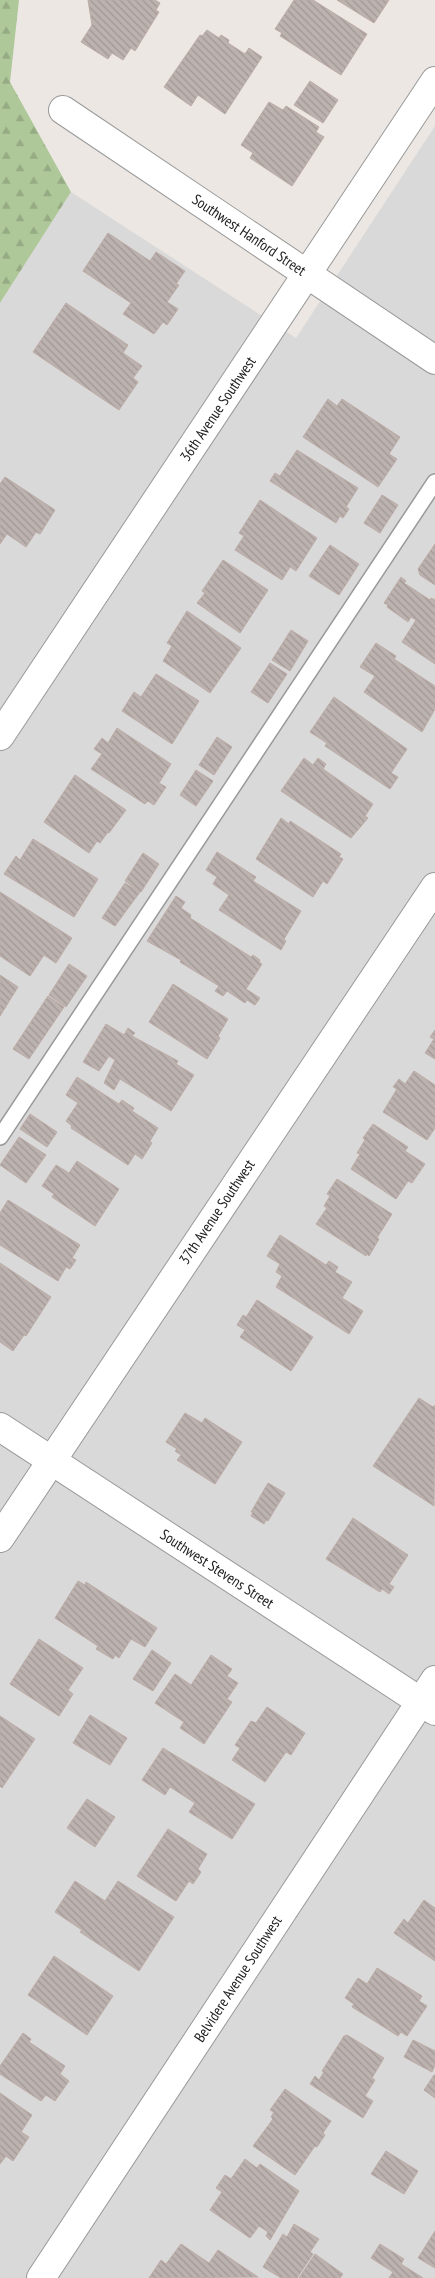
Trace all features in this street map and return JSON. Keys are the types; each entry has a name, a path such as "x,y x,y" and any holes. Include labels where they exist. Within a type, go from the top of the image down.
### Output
{"street":[{"name":"36th Avenue Southwest","path":"0,736 435,81"},
{"name":"Southwest Hanford Street","path":"63,110 435,360"},
{"name":"37th Avenue Southwest","path":"0,1538 435,887"},
{"name":"Southwest Stevens Street","path":"0,1427 430,1697"},
{"name":"Belvidere Avenue Southwest","path":"41,2278 430,1697"}],"lane":[{"path":"0,1137 435,482"}],"shaded area":[{"path":"435,126 435,2278 0,2278 0,303 71,192 296,338"}],"green space":[{"path":"0,0 19,0 10,82 71,192 0,303"}],"building":[{"path":"88,0 155,0 160,3 156,10 159,12 135,51 131,48 123,60 112,53 108,59 81,42 92,25"},
{"path":"294,0 313,0 367,34 341,75 280,36 282,33 275,29"},
{"path":"337,0 389,0 374,23"},
{"path":"207,30 219,38 221,35 229,40 228,43 245,54 249,48 262,57 225,114 198,95 191,106 164,87 200,35 202,36"},
{"path":"310,81 338,100 323,123 294,105"},
{"path":"269,102 283,110 286,106 319,127 316,132 324,137 292,186 250,158 253,153 241,145"},
{"path":"108,233 150,261 156,252 185,271 176,284 179,285 167,302 178,309 167,325 163,322 154,334 123,314 131,303 83,271"},
{"path":"66,303 128,345 123,353 142,366 133,378 138,382 119,410 33,352"},
{"path":"328,399 337,406 342,399 400,437 389,454 397,459 378,487 303,437"},
{"path":"297,450 358,488 346,507 349,509 343,518 340,516 336,523 270,481 275,473 280,476"},
{"path":"5,477 55,510 40,534 36,532 26,547 7,534 0,544 0,484"},
{"path":"382,495 398,505 380,533 364,523"},
{"path":"260,500 317,538 296,571 290,567 282,580 235,550 244,536 239,533"},
{"path":"435,544 435,585 420,575 418,569"},
{"path":"330,545 359,564 339,595 309,576"},
{"path":"223,560 268,590 240,633 197,603 205,593 202,591"},
{"path":"401,577 406,581 404,583 430,600 431,598 435,600 435,664 402,642 416,620 411,617 408,622 384,603"},
{"path":"187,611 241,648 210,693 163,661 172,646 167,643"},
{"path":"291,630 308,641 290,671 272,660"},
{"path":"376,643 396,656 394,659 435,686 435,709 422,732 364,692 375,676 360,667"},
{"path":"270,663 287,674 268,703 251,692"},
{"path":"156,674 199,701 172,744 122,711 134,692 141,697"},
{"path":"334,697 407,749 391,773 398,777 390,789 325,746 327,743 310,732"},
{"path":"117,728 171,764 159,783 166,787 154,805 148,801 145,804 91,769 102,754 94,749 102,738 108,743"},
{"path":"217,737 232,747 214,775 199,765"},
{"path":"304,758 313,765 318,758 326,764 323,769 373,804 365,816 368,818 351,838 281,791"},
{"path":"196,770 213,781 196,806 180,795"},
{"path":"75,775 126,810 109,833 100,843 97,841 89,853 44,822"},
{"path":"281,818 289,824 290,821 341,854 339,857 343,859 327,884 323,881 313,897 256,859"},
{"path":"33,839 98,879 74,917 4,874 16,856 20,860"},
{"path":"217,852 256,877 253,881 301,911 284,939 286,941 281,950 219,910 229,895 213,884 217,877 206,870"},
{"path":"143,853 159,864 141,892 125,881"},
{"path":"125,883 140,892 115,926 102,918"},
{"path":"0,892 72,938 56,963 44,955 30,976 0,956"},
{"path":"176,896 185,902 181,908 191,915 190,918 251,957 253,955 260,960 259,962 262,964 246,989 260,998 255,1005 247,1000 245,1003 227,991 223,996 215,991 219,986 180,962 181,960 147,941"},
{"path":"69,964 87,976 66,1007 49,995"},
{"path":"0,975 18,987 0,1016"},
{"path":"173,984 228,1019 218,1036 220,1038 207,1059 149,1022"},
{"path":"48,996 64,1007 29,1059 13,1049"},
{"path":"106,1024 124,1035 128,1028 135,1033 132,1036 178,1061 176,1064 194,1075 171,1111 120,1079 114,1090 104,1083 115,1060 109,1056 99,1071 83,1062"},
{"path":"435,1030 435,1059 425,1053 434,1039 430,1037"},
{"path":"414,1071 435,1085 435,1128 427,1140 383,1112 397,1089 393,1087 399,1079 405,1084"},
{"path":"77,1077 119,1104 122,1100 134,1108 132,1111 158,1128 150,1141 152,1143 142,1159 135,1154 128,1165 71,1128 72,1126 66,1121 78,1103 66,1095"},
{"path":"30,1114 57,1132 47,1147 20,1129"},
{"path":"373,1124 408,1147 405,1151 425,1164 412,1183 408,1181 396,1199 351,1169 360,1154 357,1153 365,1140 363,1138"},
{"path":"19,1137 46,1155 26,1183 0,1165"},
{"path":"77,1161 119,1189 95,1226 52,1197 54,1194 42,1186 56,1165 69,1173"},
{"path":"337,1179 392,1214 377,1238 379,1239 369,1256 367,1254 366,1256 316,1224 327,1208 324,1206 330,1196 327,1194"},
{"path":"8,1200 80,1245 72,1258 76,1260 70,1269 66,1267 58,1281 0,1245 0,1213"},
{"path":"280,1235 326,1265 329,1261 338,1267 335,1272 352,1282 342,1298 363,1311 349,1334 276,1287 282,1276 276,1272 280,1264 267,1256"},
{"path":"0,1263 51,1297 26,1336 24,1335 13,1351 0,1342"},
{"path":"257,1300 313,1337 291,1371 240,1337 245,1330 237,1325 243,1315 246,1317"},
{"path":"419,1398 433,1407 435,1405 434,1506 373,1466"},
{"path":"185,1413 202,1423 205,1418 242,1442 215,1484 177,1460 181,1455 175,1451 177,1449 166,1442"},
{"path":"268,1483 285,1493 268,1521 266,1520 264,1524 251,1516 253,1512 251,1512"},
{"path":"353,1518 408,1555 389,1584 394,1587 389,1594 382,1589 380,1592 326,1559"},
{"path":"78,1581 85,1585 86,1582 157,1628 145,1647 131,1639 119,1658 115,1655 113,1659 96,1649 98,1646 55,1618"},
{"path":"39,1639 83,1668 68,1690 73,1694 59,1716 10,1684"},
{"path":"152,1650 171,1663 153,1691 133,1679"},
{"path":"211,1655 232,1669 227,1676 238,1683 227,1699 232,1702 204,1744 180,1728 184,1722 155,1703 175,1674 191,1685"},
{"path":"267,1707 305,1733 291,1755 286,1752 265,1782 232,1760 240,1748 235,1745 251,1721 256,1723"},
{"path":"90,1715 127,1738 110,1765 73,1743"},
{"path":"0,1716 35,1739 2,1788 0,1786"},
{"path":"163,1748 255,1804 232,1839 189,1812 195,1803 170,1787 165,1795 142,1780"},
{"path":"87,1799 115,1817 95,1847 67,1828"},
{"path":"168,1829 207,1854 198,1869 201,1872 193,1884 189,1881 176,1901 137,1876"},
{"path":"75,1881 105,1901 118,1881 174,1917 139,1971 80,1932 82,1930 55,1912"},
{"path":"424,1900 435,1908 435,1961 394,1933 404,1919 408,1923"},
{"path":"54,1956 113,1996 87,2035 28,1995"},
{"path":"377,1968 422,1996 419,2001 427,2006 407,2036 401,2032 398,2036 352,2007 354,2004 345,1998 358,1978 367,1984"},
{"path":"23,2033 31,2039 29,2042 65,2066 60,2074 69,2081 55,2101 46,2095 41,2101 0,2074 0,2066"},
{"path":"347,2035 384,2058 372,2078 375,2080 365,2096 373,2101 363,2118 310,2084 315,2076 319,2080 324,2072 322,2071 344,2036"},
{"path":"413,2040 435,2051 435,2065 432,2072 404,2057"},
{"path":"435,2075 435,2098 424,2090"},
{"path":"285,2089 331,2121 317,2147 315,2146 295,2175 253,2146 273,2119 271,2117 274,2112 270,2110"},
{"path":"0,2093 32,2115 21,2132 29,2137 13,2161 6,2156 0,2164"},
{"path":"386,2151 418,2171 404,2194 371,2174"},
{"path":"245,2159 257,2168 260,2164 299,2191 270,2240 266,2236 268,2232 259,2226 250,2238 210,2210 222,2192 216,2188 225,2175 231,2179"},
{"path":"294,2224 319,2239 310,2252 313,2254 297,2278 281,2278 263,2267 283,2234 287,2237"},
{"path":"435,2231 435,2268 418,2258"},
{"path":"181,2244 209,2263 218,2250 258,2277 149,2278 161,2260 166,2264"},
{"path":"380,2244 404,2259 401,2264 423,2278 389,2278 393,2272 371,2258"},
{"path":"315,2254 343,2274 340,2278 299,2278"}]}
